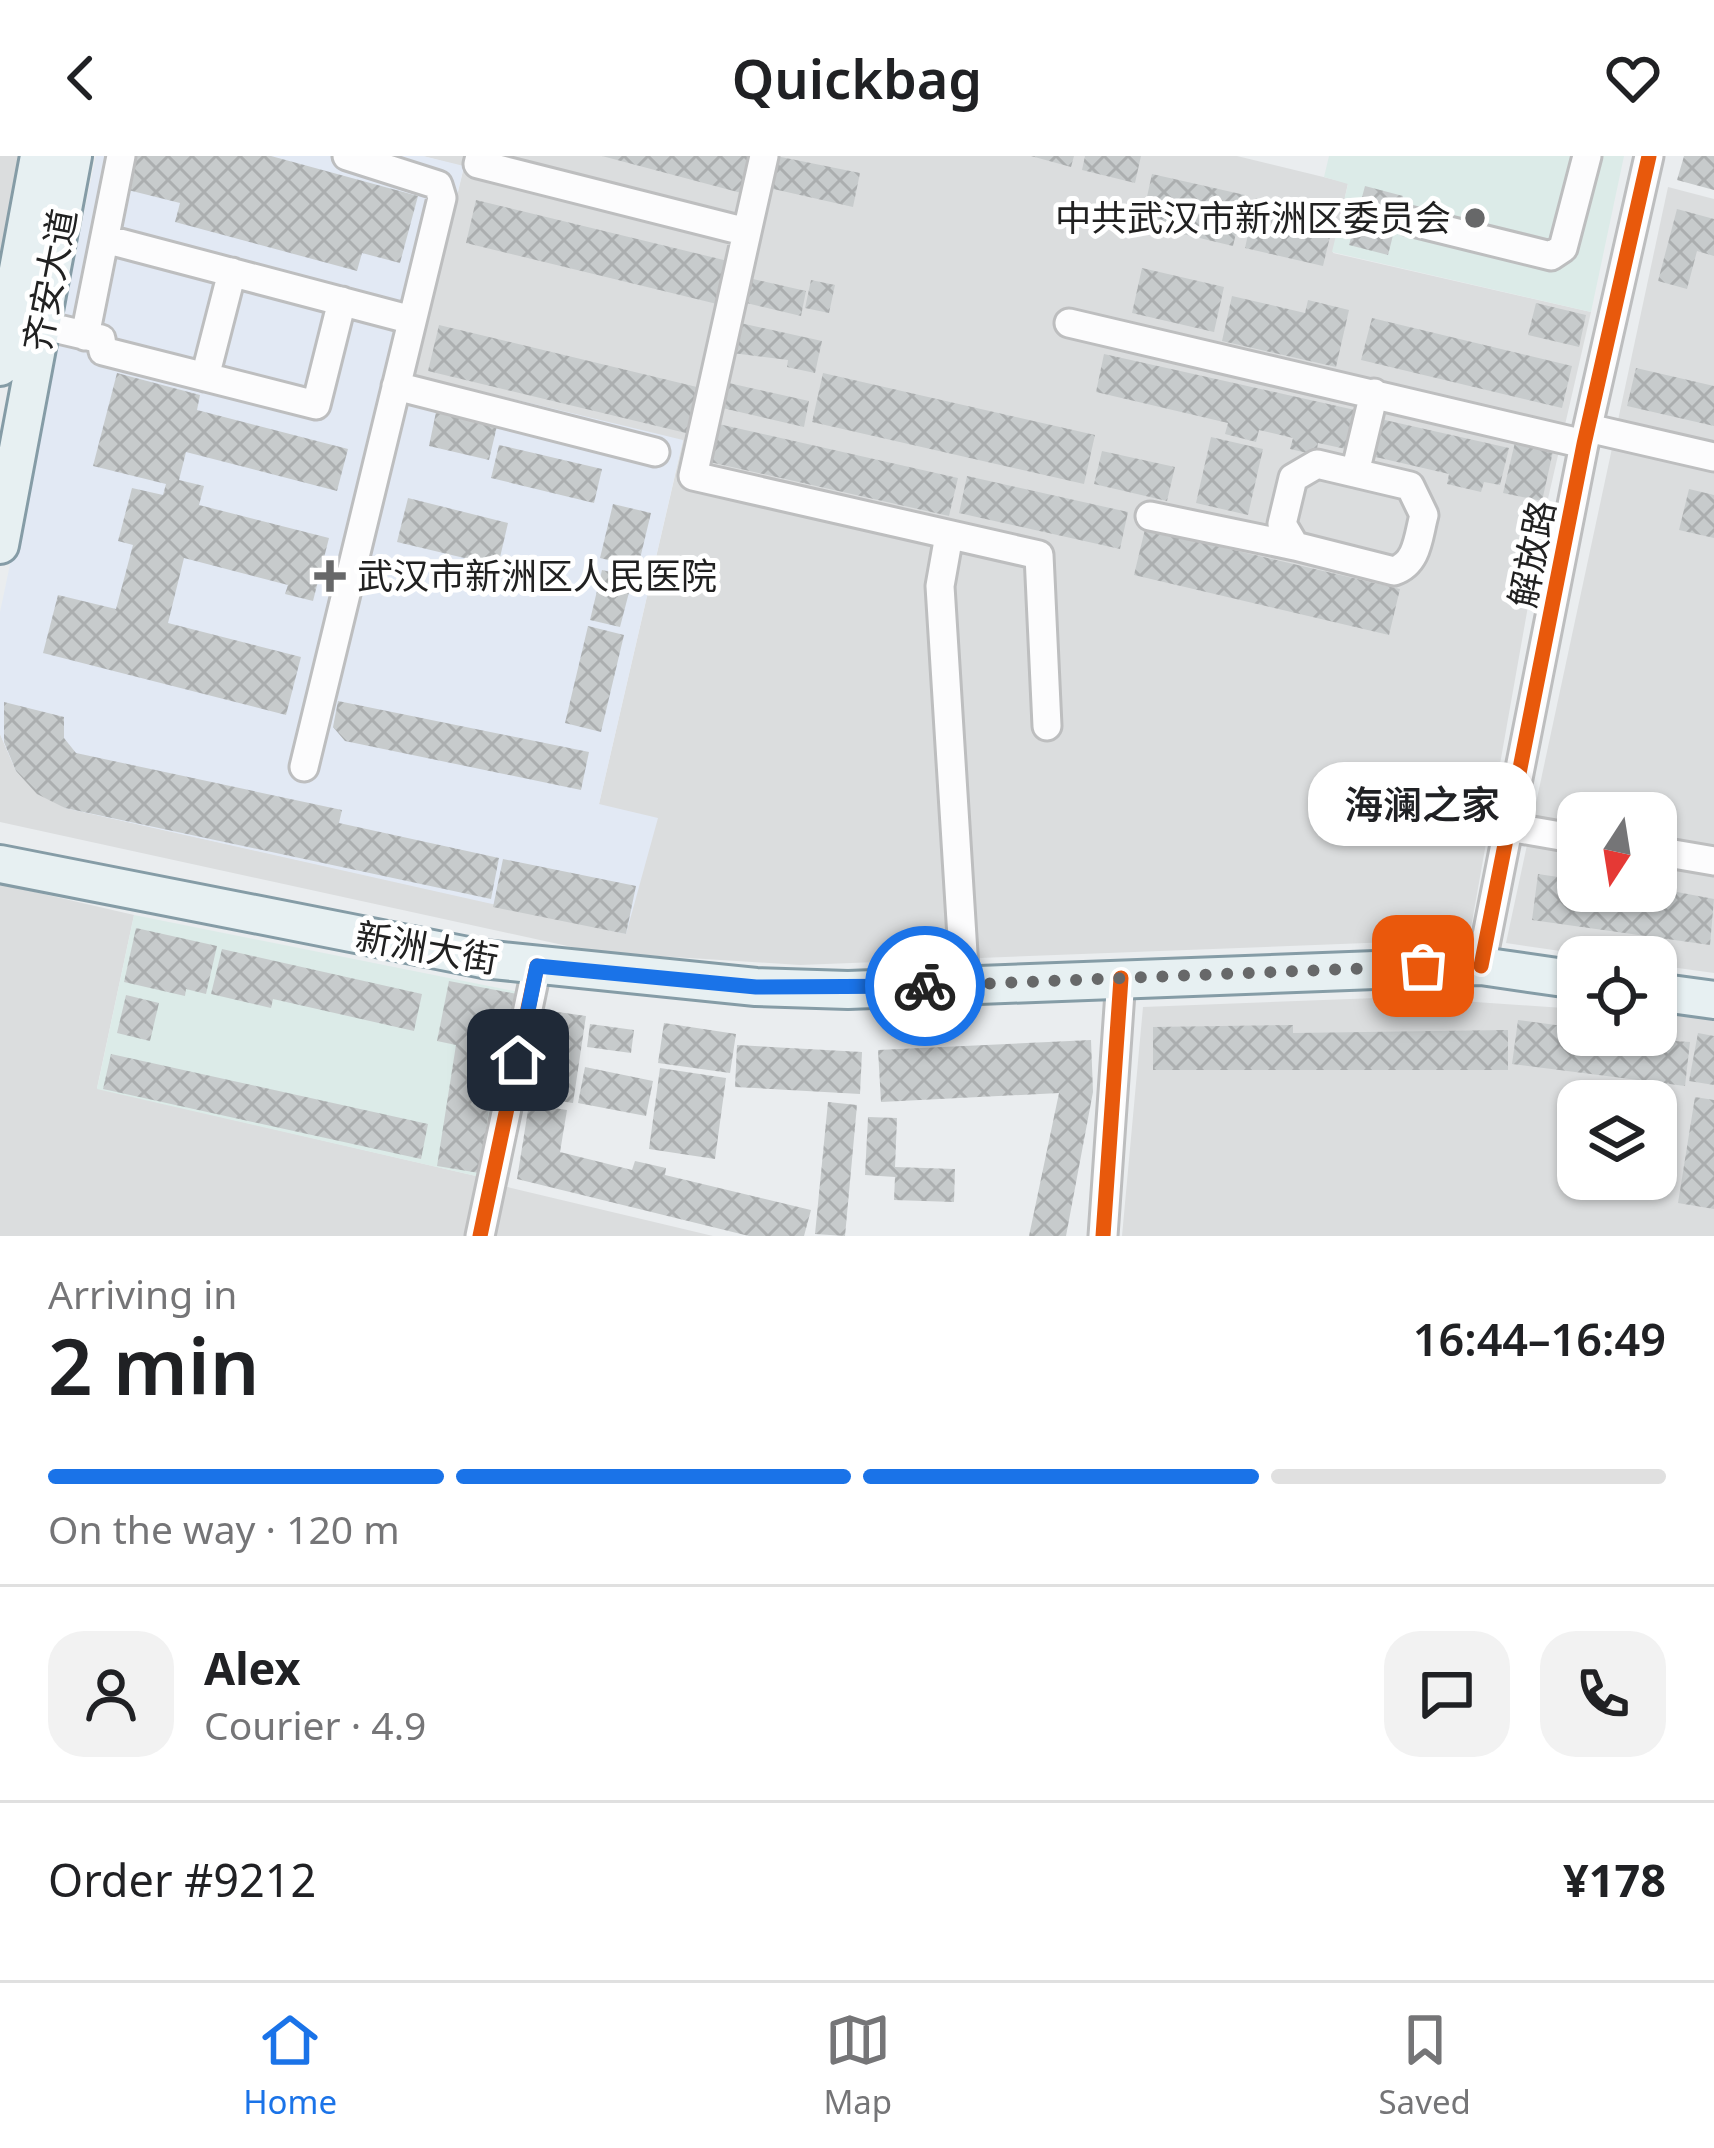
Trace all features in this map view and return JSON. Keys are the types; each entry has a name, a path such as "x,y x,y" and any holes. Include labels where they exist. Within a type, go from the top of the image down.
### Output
{"main road":[{"name":"齐安大道","path":"0,367 39,156"},
{"name":"齐安大道","path":"0,545 73,156"},
{"name":"新洲大街","path":"0,864 537,966 756,987 965,985 1481,966 1557,977"},
{"path":"1677,995 1714,1000"}],"street":[{"path":"85,336 121,156"},
{"path":"304,767 442,198 438,185 347,156"},
{"path":"480,156 478,164 747,232"},
{"path":"764,156 693,476 1039,555 1047,726"},
{"path":"1409,221 1551,256 1563,248 1587,156"},
{"name":"解放路","path":"1481,966 1586,436 1649,156"},
{"path":"105,238 412,320"},
{"path":"205,376 232,272"},
{"path":"41,325 100,339 103,351 316,405 342,301"},
{"path":"1069,323 1374,393 1714,457"},
{"path":"396,386 655,452"},
{"path":"1354,473 1374,393"},
{"path":"1150,516 1394,571 1413,560 1424,515 1410,487 1317,464 1293,478 1282,524 1295,546"},
{"path":"949,535 940,586 965,985"},
{"path":"1509,827 1557,835"},
{"path":"1677,855 1714,861"},
{"path":"480,1236 537,966"},
{"path":"1103,1236 1121,978"}],"shaded area":[{"path":"0,156 19,156 0,259"},
{"name":"武汉市新洲区人民医院","path":"96,156 423,156 464,166 414,375 683,440 599,804 658,818 626,934 65,808 16,771 0,734 0,612"},
{"path":"423,156 1237,156 1348,183 1333,253 1591,312 1544,516 1469,939 800,965 595,952 0,822 0,734 16,771 65,808 626,933 599,804 683,441 414,375 464,167"},
{"name":"中共武汉市新洲区委员会","path":"1329,156 1624,156 1591,312 1332,252 1348,184 1324,177"},
{"path":"1668,187 1714,199 1714,973 1677,968 1677,936 1557,936 1557,950 1506,943"},
{"path":"0,884 134,915 97,1088 489,1179 476,1236 0,1236"},
{"path":"134,915 524,993 489,1179 97,1089"},
{"path":"1403,997 1557,1008 1557,1056 1677,1056 1677,1016 1714,1019 1714,1236 1122,1236 1143,1007"},
{"path":"499,1185 713,1236 486,1236"}],"building":[{"path":"133,156 271,156 418,196 400,263 362,253 357,271 175,222 180,203 124,189"},
{"path":"602,156 754,156 745,194"},
{"path":"776,156 860,173 853,207 769,188"},
{"path":"1031,156 1074,156 1071,167"},
{"path":"1085,156 1141,156 1135,183 1082,170"},
{"path":"1684,156 1714,156 1714,190 1677,180"},
{"path":"1152,174 1245,195 1233,246 1141,224"},
{"path":"1365,186 1403,196 1388,255 1349,245"},
{"path":"1256,198 1335,216 1323,266 1245,248"},
{"path":"476,200 728,261 717,304 466,243"},
{"path":"1677,209 1714,219 1714,256 1697,251 1687,289 1658,281"},
{"path":"1142,268 1224,287 1214,332 1132,313"},
{"path":"744,277 806,291 801,316 738,301"},
{"path":"811,280 835,285 829,313 805,308"},
{"path":"1232,296 1305,313 1308,300 1349,310 1336,367 1222,341"},
{"path":"1536,303 1586,315 1579,347 1528,335"},
{"path":"1372,318 1572,366 1562,408 1361,360"},
{"path":"731,321 822,341 815,373 787,367 788,360 724,352"},
{"path":"439,325 697,387 686,433 428,371"},
{"path":"1104,354 1355,410 1346,449 1318,443 1316,455 1290,449 1293,438 1259,430 1256,442 1225,434 1228,423 1096,392"},
{"path":"1636,368 1714,386 1714,426 1627,406"},
{"path":"117,373 200,395 197,410 348,449 337,491 186,452 179,480 204,486 199,505 329,538 313,601 285,594 288,585 184,558 168,623 301,657 286,715 43,653 58,595 116,609 133,545 118,541 132,488 163,495 166,484 93,466"},
{"path":"823,373 1095,435 1084,484 812,422"},
{"path":"720,381 809,401 804,427 714,406"},
{"path":"436,412 497,426 489,460 429,446"},
{"path":"1376,418 1509,448 1500,485 1484,482 1481,492 1447,484 1449,474 1367,455"},
{"path":"714,423 958,478 949,516 705,461"},
{"path":"1211,437 1263,449 1248,515 1196,503"},
{"path":"1516,438 1554,447 1542,501 1503,493"},
{"path":"499,445 602,469 594,503 491,478"},
{"path":"1102,451 1175,467 1167,501 1094,484"},
{"path":"967,476 1128,512 1120,549 959,513"},
{"path":"1689,489 1714,495 1714,538 1679,530"},
{"path":"408,498 508,523 498,566 397,542"},
{"path":"613,504 651,513 638,567 600,558"},
{"path":"1145,529 1400,589 1389,635 1134,575"},
{"path":"602,570 633,577 620,627 590,620"},
{"path":"588,626 624,635 601,732 565,723"},
{"path":"338,701 589,752 581,790 345,741 333,727"},
{"path":"4,702 64,717 64,738 76,753 342,810 339,823 499,858 491,899 65,808 37,794 16,771 4,742"},
{"path":"503,859 636,886 626,934 493,907"},
{"path":"1538,874 1557,877 1557,912 1677,912 1677,892 1714,899 1710,945 1677,940 1677,936 1532,920"},
{"path":"136,928 217,946 206,994 186,989 185,996 124,982"},
{"path":"222,949 422,994 414,1031 273,999 271,1008 211,994"},
{"path":"449,981 517,994 505,1054 498,1053 479,1173 437,1166 456,1045 437,1041"},
{"path":"126,995 159,1003 150,1041 117,1033"},
{"path":"537,1009 586,1016 573,1103 524,1096"},
{"path":"1518,1020 1557,1025 1557,1056 1677,1056 1677,1041 1690,1042 1685,1086 1677,1085 1677,1080 1638,1080 1512,1064"},
{"path":"664,1023 736,1034 730,1073 658,1063"},
{"path":"590,1024 634,1030 631,1053 587,1047"},
{"path":"1293,1025 1293,1033 1508,1030 1508,1070 1153,1070 1153,1027"},
{"path":"1698,1033 1714,1036 1714,1085 1689,1081"},
{"path":"1091,1040 1093,1092 1066,1236 1029,1236 1059,1093 881,1102 878,1050"},
{"path":"737,1045 862,1052 860,1094 735,1087"},
{"path":"111,1054 428,1124 421,1159 103,1089"},
{"path":"585,1067 653,1081 646,1116 578,1103"},
{"path":"660,1068 726,1078 715,1159 649,1149"},
{"path":"1695,1097 1714,1100 1714,1209 1678,1203"},
{"path":"828,1102 857,1105 845,1236 815,1234"},
{"path":"529,1104 567,1110 560,1152 632,1170 635,1161 666,1168 665,1175 811,1210 804,1236 749,1236 517,1179"},
{"path":"868,1117 897,1118 895,1167 955,1169 954,1202 894,1200 895,1177 865,1175"}],"cycle path":[{"path":"1481,966 1584,444 1649,156"},
{"path":"480,1236 537,966"},
{"path":"1103,1236 1121,978"}],"way so far":[{"path":"925,986 1423,966"}],"place":[{"name":"中共武汉市新洲区委员会","path":"1475,218"},
{"name":"武汉市新洲区人民医院","path":"330,576"},
{"name":"海澜之家","path":"1423,966"}],"route":[{"path":"518,1060 537,966 756,987 925,986"}]}
